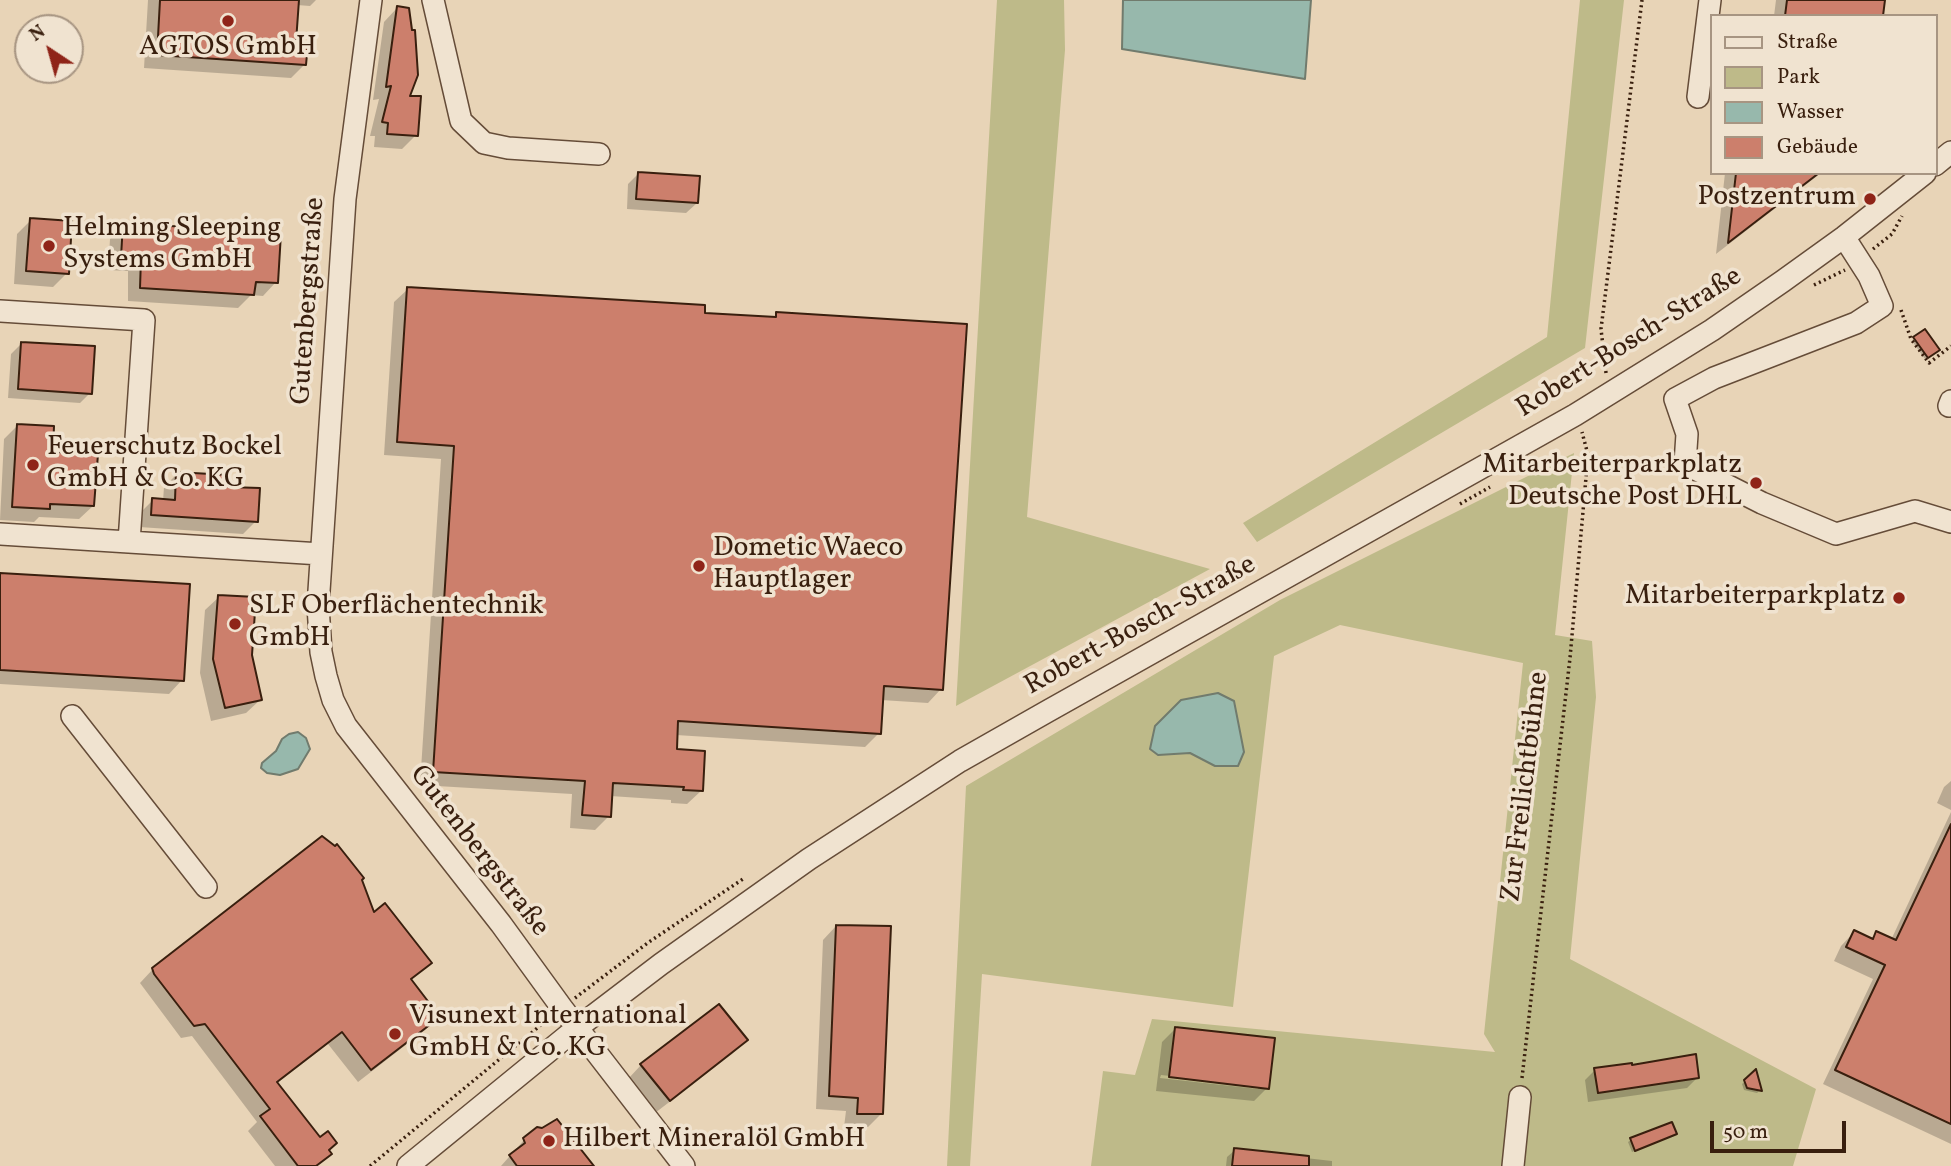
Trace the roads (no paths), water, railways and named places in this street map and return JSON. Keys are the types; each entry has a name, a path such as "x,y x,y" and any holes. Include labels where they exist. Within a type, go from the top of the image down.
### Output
{"street":[{"name":"Gutenbergstraße","path":"371,0 345,199 318,606 321,652 333,700 346,726 501,924 577,1028 684,1166"},
{"path":"433,0 461,121 484,143 508,148 599,154"},
{"path":"1698,97 1710,0"},
{"path":"1937,163 1951,152"},
{"name":"Robert-Bosch-Straße","path":"408,1166 577,1028 751,899 960,761 1583,424 1844,237 1922,175"},
{"path":"1844,237 1869,276 1882,306 1856,323 1713,378 1675,399 1687,435 1685,464 1762,503 1836,534 1914,511 1951,522"},
{"path":"0,311 144,320 129,542"},
{"path":"0,534 321,554"},
{"path":"72,716 206,887"},
{"path":"1513,1166 1520,1097"}],"water":[{"path":"1123,0 1311,0 1305,79 1122,49"},
{"path":"1218,693 1234,701 1244,752 1238,766 1215,766 1190,753 1158,755 1150,749 1155,726 1181,700"},
{"path":"298,732 306,738 310,749 298,769 280,775 267,773 261,768 262,763 276,751 282,739"}],"place":[{"name":"AGTOS GmbH","path":"228,21"},
{"name":"Postzentrum","path":"1870,199"},
{"name":"Helming Sleeping Systems GmbH","path":"49,246"},
{"name":"Feuerschutz Bockel GmbH & Co. KG","path":"33,465"},
{"name":"Mitarbeiterparkplatz Deutsche Post DHL","path":"1756,483"},
{"name":"Dometic Waeco Hauptlager","path":"699,566"},
{"name":"Mitarbeiterparkplatz","path":"1899,598"},
{"name":"SLF Oberflächentechnik GmbH","path":"235,624"},
{"name":"Visunext International GmbH & Co. KG","path":"395,1034"},
{"name":"Hilbert Mineralöl GmbH","path":"549,1141"}]}
